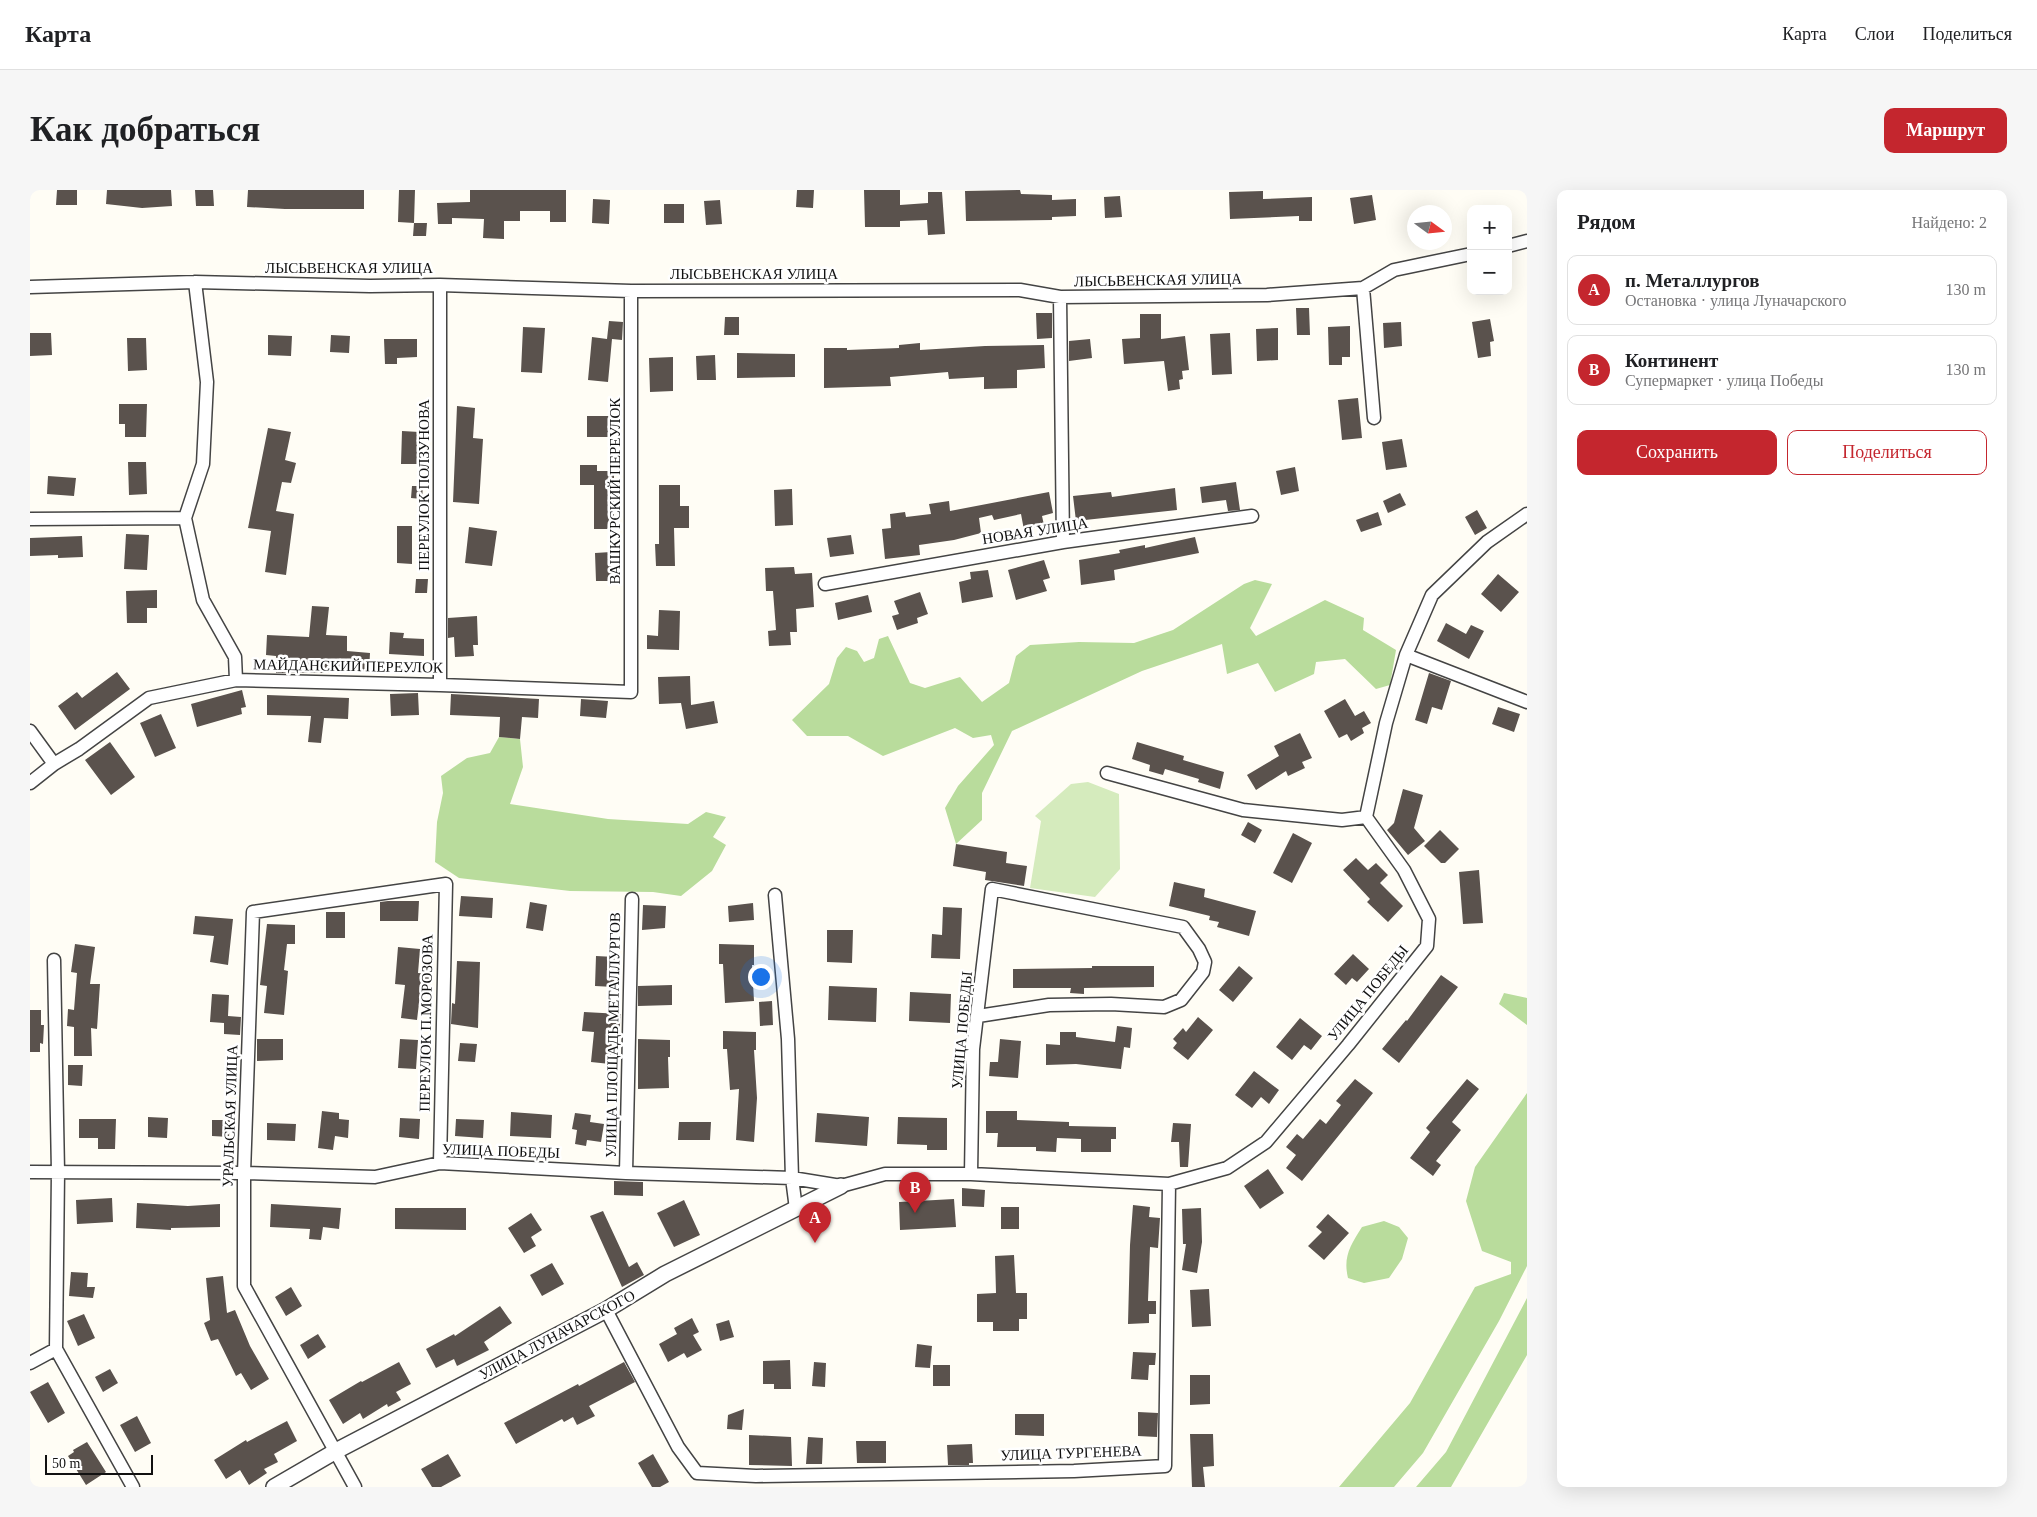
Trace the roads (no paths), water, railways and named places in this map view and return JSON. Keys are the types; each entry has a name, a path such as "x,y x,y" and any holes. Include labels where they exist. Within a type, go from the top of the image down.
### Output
{"street":[{"path":"1512,245 1527,241"},
{"name":"ЛЫСЬВЕНСКАЯ УЛИЦА","path":"30,287 195,282 631,290 1020,290 1060,298 1267,295 1363,288 1394,270 1467,255"},
{"path":"30,520 185,518 204,464 207,382 195,282"},
{"name":"ПЕРЕУЛОК ПОЛЗУНОВА","path":"440,285 440,685"},
{"path":"1363,288 1374,418"},
{"name":"ВАШКУРСКИЙ ПЕРЕУЛОК","path":"631,290 631,692"},
{"path":"1060,298 1063,542"},
{"path":"1107,773 1242,810 1342,820 1366,818 1386,722 1406,655 1432,595 1487,542 1527,514"},
{"name":"НОВАЯ УЛИЦА","path":"825,584 1063,542 1252,516"},
{"name":"МАЙДАНСКИЙ ПЕРЕУЛОК","path":"185,518 203,600 234,657 236,680 631,692"},
{"path":"1406,655 1527,702"},
{"path":"30,783 54,764 79,749 149,698 236,680"},
{"path":"30,732 54,764"},
{"name":"УЛИЦА ПОБЕДЫ","path":"30,1172 244,1173 375,1177 440,1163 626,1173 792,1178 841,1186 885,1174 971,1174 1169,1184 1227,1168 1266,1142 1348,1045 1427,946 1429,919 1404,870 1366,818"},
{"name":"ПЕРЕУЛОК П.МОРОЗОВА","path":"440,1163 446,884"},
{"name":"УРАЛЬСКАЯ УЛИЦА","path":"355,1487 244,1286 244,1173 253,912 446,884"},
{"name":"УЛИЦА ПОБЕДЫ","path":"971,1174 973,1049 992,889 1183,928 1199,949 1205,962 1203,972 1181,1000 1164,1007 1110,1004 1050,1005 978,1016"},
{"path":"775,895 788,1039 792,1178 796,1209"},
{"name":"УЛИЦА ПЛОЩАДЬ МЕТАЛЛУРГОВ","path":"626,1173 632,899"},
{"path":"54,960 58,1172 56,1349 133,1487"},
{"name":"УЛИЦА ТУРГЕНЕВА","path":"606,1310 678,1447 697,1473 776,1476 1074,1471 1165,1466 1169,1184"},
{"name":"УЛИЦА ЛУНАЧАРСКОГО","path":"274,1487 336,1451 606,1310 665,1274 841,1186"},
{"path":"30,1363 56,1349"}],"place":[{"name":"Континент","path":"915,1213"},
{"name":"п. Металлургов","path":"815,1243"}]}
